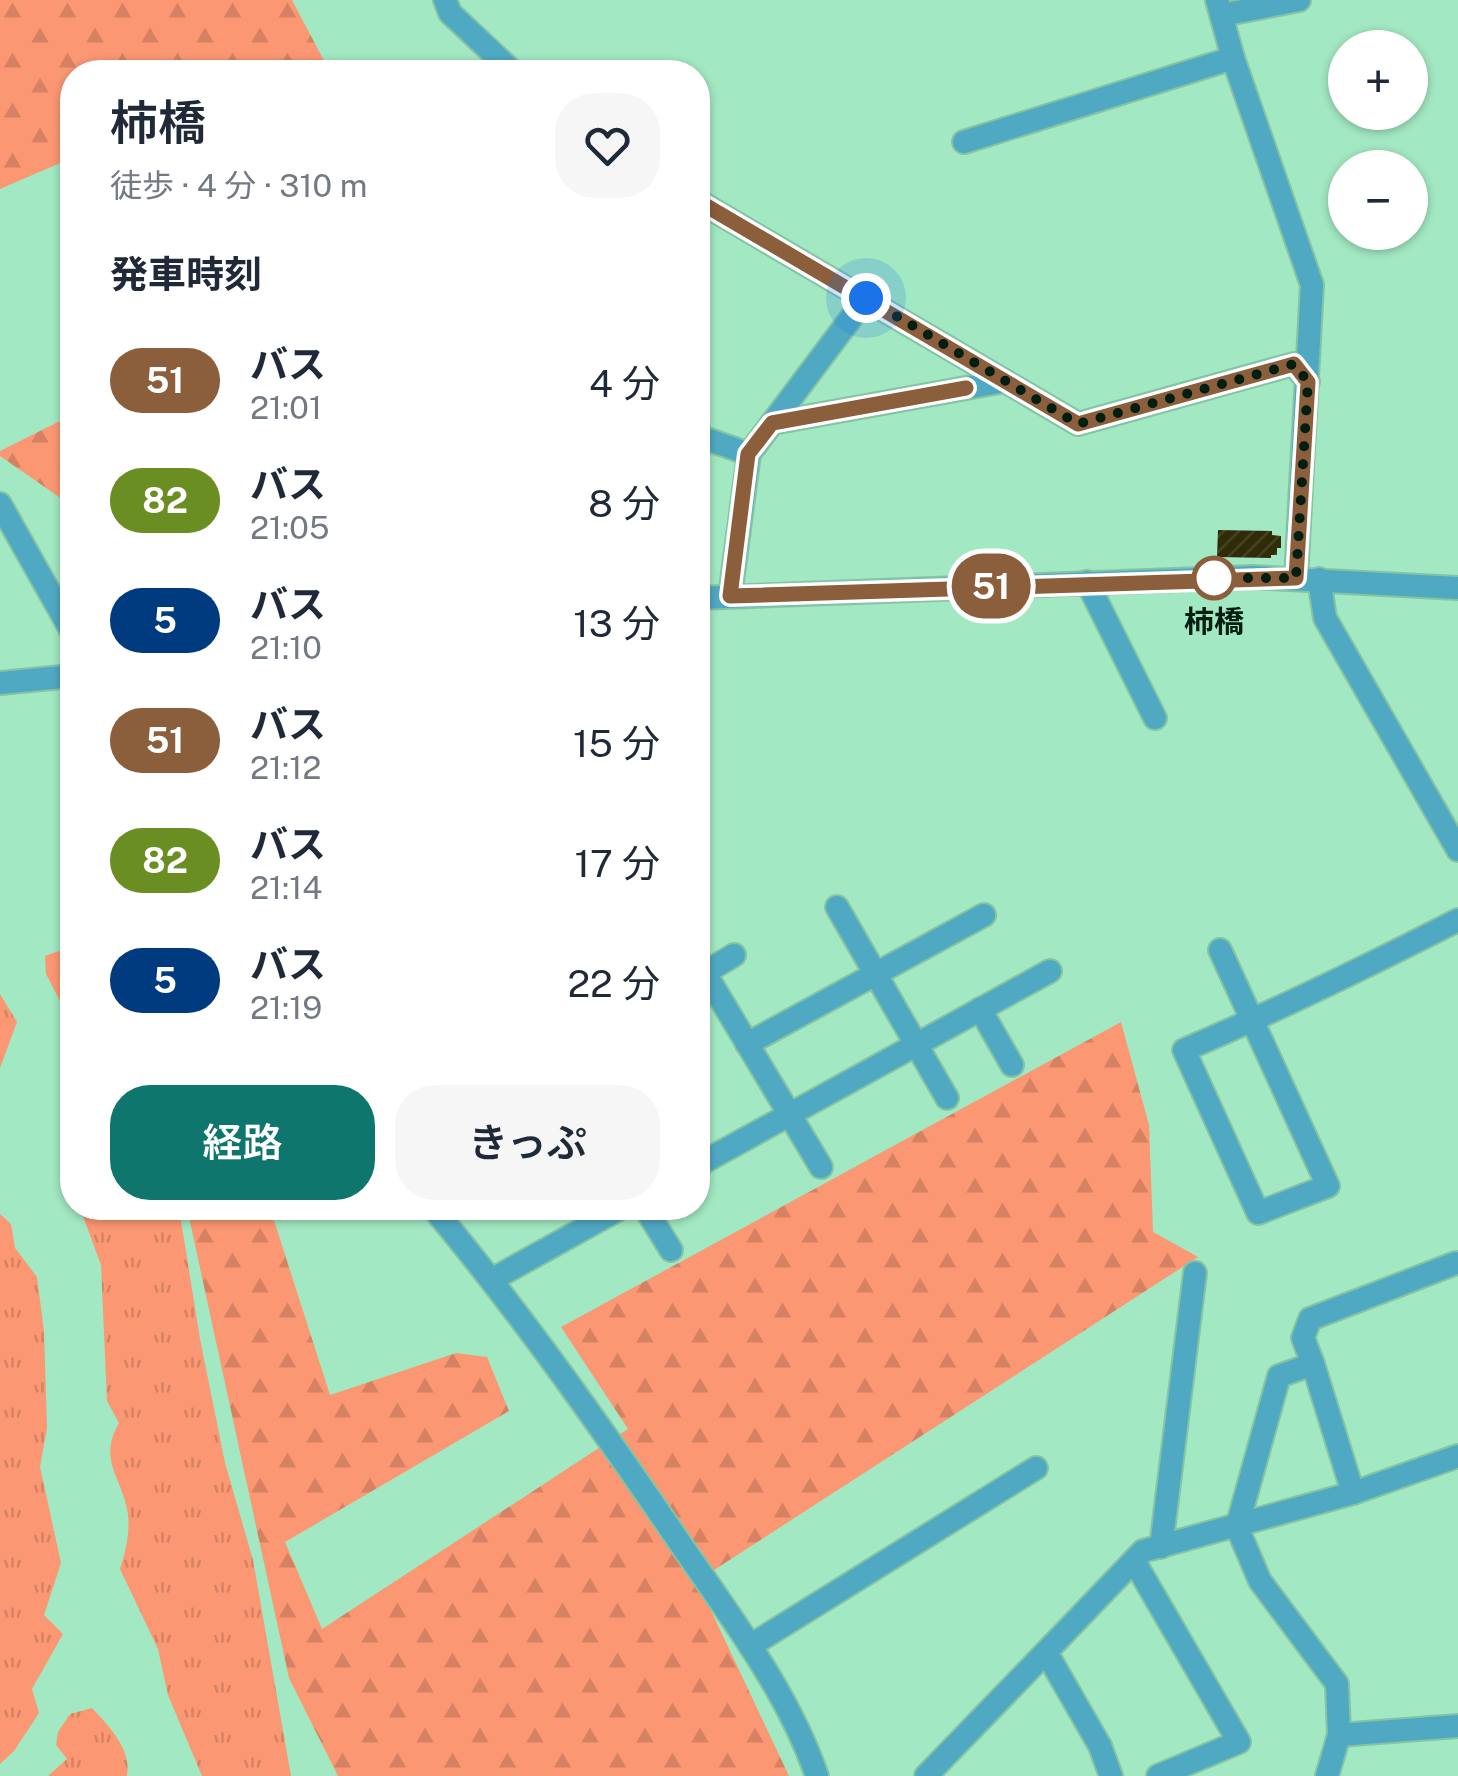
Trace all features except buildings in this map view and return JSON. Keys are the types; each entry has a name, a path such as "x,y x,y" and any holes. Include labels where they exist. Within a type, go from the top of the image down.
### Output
{"street":[{"path":"445,0 450,13 500,60"},
{"path":"1299,0 1219,8 1312,286 1308,578 1325,618 1458,850"},
{"path":"964,142 1233,58"},
{"path":"710,208 1078,424 1294,364 1308,382"},
{"path":"730,596 748,454 866,298"},
{"path":"772,423 1005,381"},
{"path":"710,440 748,454"},
{"path":"0,504 60,611"},
{"path":"710,597 1088,582 1308,578 1458,588"},
{"path":"1088,582 1155,718"},
{"path":"0,683 60,677"},
{"path":"838,907 947,1098"},
{"path":"747,1044 984,915"},
{"path":"1220,950 1253,1021 1328,1186 1258,1213 1184,1050 1253,1021 1294,1003 1458,920"},
{"path":"710,970 734,955"},
{"path":"710,1158 1050,971"},
{"path":"710,988 821,1166"},
{"path":"980,1009 1012,1065"},
{"path":"444,1220 576,1391 750,1646 804,1738 817,1776"},
{"path":"493,1279 599,1220"},
{"path":"653,1220 671,1250"},
{"path":"1353,1493 1303,1338 1310,1319 1457,1265"},
{"path":"1161,1547 1195,1273"},
{"path":"1314,1364 1280,1376 1237,1526 1260,1581 1336,1684 1338,1735 1327,1776"},
{"path":"926,1776 1144,1551 1353,1493 1458,1456"},
{"path":"750,1646 1036,1468"},
{"path":"1134,1560 1239,1742 1158,1776"},
{"path":"1046,1652 1100,1746 1111,1776"},
{"path":"1338,1735 1458,1726"}],"green space":[{"path":"0,0 292,0 324,60 60,60 60,163 0,189"},
{"path":"60,421 60,498 0,456 0,451"},
{"path":"60,951 60,1001 46,974 45,956"},
{"path":"0,994 17,1022 0,1068"},
{"path":"1121,1022 1149,1125 1153,1232 1198,1257 697,1581 789,1776 338,1776 289,1678 190,1220 274,1220 330,1395 456,1353 487,1357 509,1411 285,1542 322,1629 628,1429 561,1327"},
{"path":"0,1214 11,1224 15,1248 37,1277 44,1331 47,1428 40,1467 61,1563 44,1615 63,1634 32,1689 39,1713 14,1751 0,1764"},
{"path":"84,1220 181,1220 225,1463 253,1560 291,1776 202,1776 168,1695 158,1649 120,1569 128,1521 111,1459 110,1448 119,1423 107,1401 101,1265"},
{"path":"92,1708 123,1748 127,1776 48,1776 67,1759 56,1745 58,1732 70,1714"}],"bus line":[{"name":"51","path":"710,209 1078,424 1294,364 1308,382 1296,578 730,596 748,454 772,423 966,388"}],"place":[{"name":"柿橋","path":"1214,578"}],"route":[{"path":"866,298 1078,424 1294,364 1308,382 1296,578 1214,578"}]}
